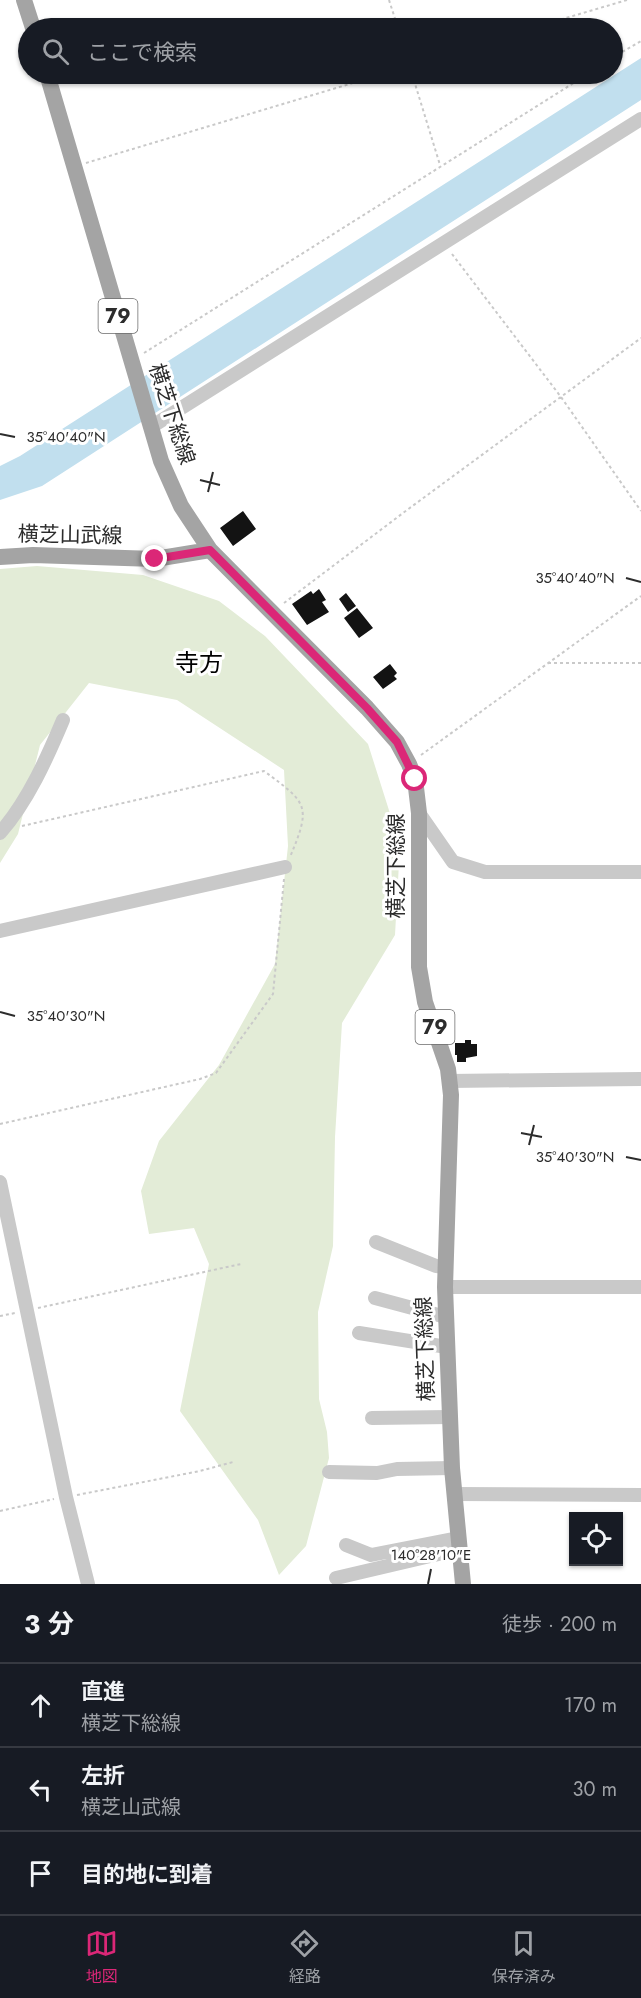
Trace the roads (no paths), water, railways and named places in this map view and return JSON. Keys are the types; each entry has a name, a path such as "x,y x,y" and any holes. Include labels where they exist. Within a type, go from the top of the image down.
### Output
{"main road":[{"path":"24,0 30,18"},
{"name":"横芝下総線","path":"50,84 161,461 181,506 210,550 367,708 397,742 415,779 419,813 419,967 425,1002 443,1050 451,1095 445,1287 452,1468 463,1584"},
{"name":"横芝山武線","path":"0,557 33,555 155,559 210,550"}],"street":[{"path":"151,427 641,119"},
{"path":"0,833 20,805 63,720"},
{"path":"419,813 453,862 485,872 641,872"},
{"path":"0,931 285,867"},
{"path":"449,1081 641,1079"},
{"path":"0,1182 66,1497 88,1584"},
{"path":"376,1242 436,1266 446,1267"},
{"path":"445,1287 641,1287"},
{"path":"375,1298 446,1317"},
{"path":"359,1334 447,1347"},
{"path":"372,1418 450,1417"},
{"path":"329,1472 377,1473 397,1469 452,1468"},
{"path":"454,1494 641,1495"},
{"path":"346,1545 371,1555 459,1544"},
{"path":"336,1578 459,1544"}],"water":[{"path":"641,58 641,100 42,486 0,500 0,466 20,456 600,84 623,84 623,70"}],"district":[{"name":"寺方","path":"199,663"}]}
